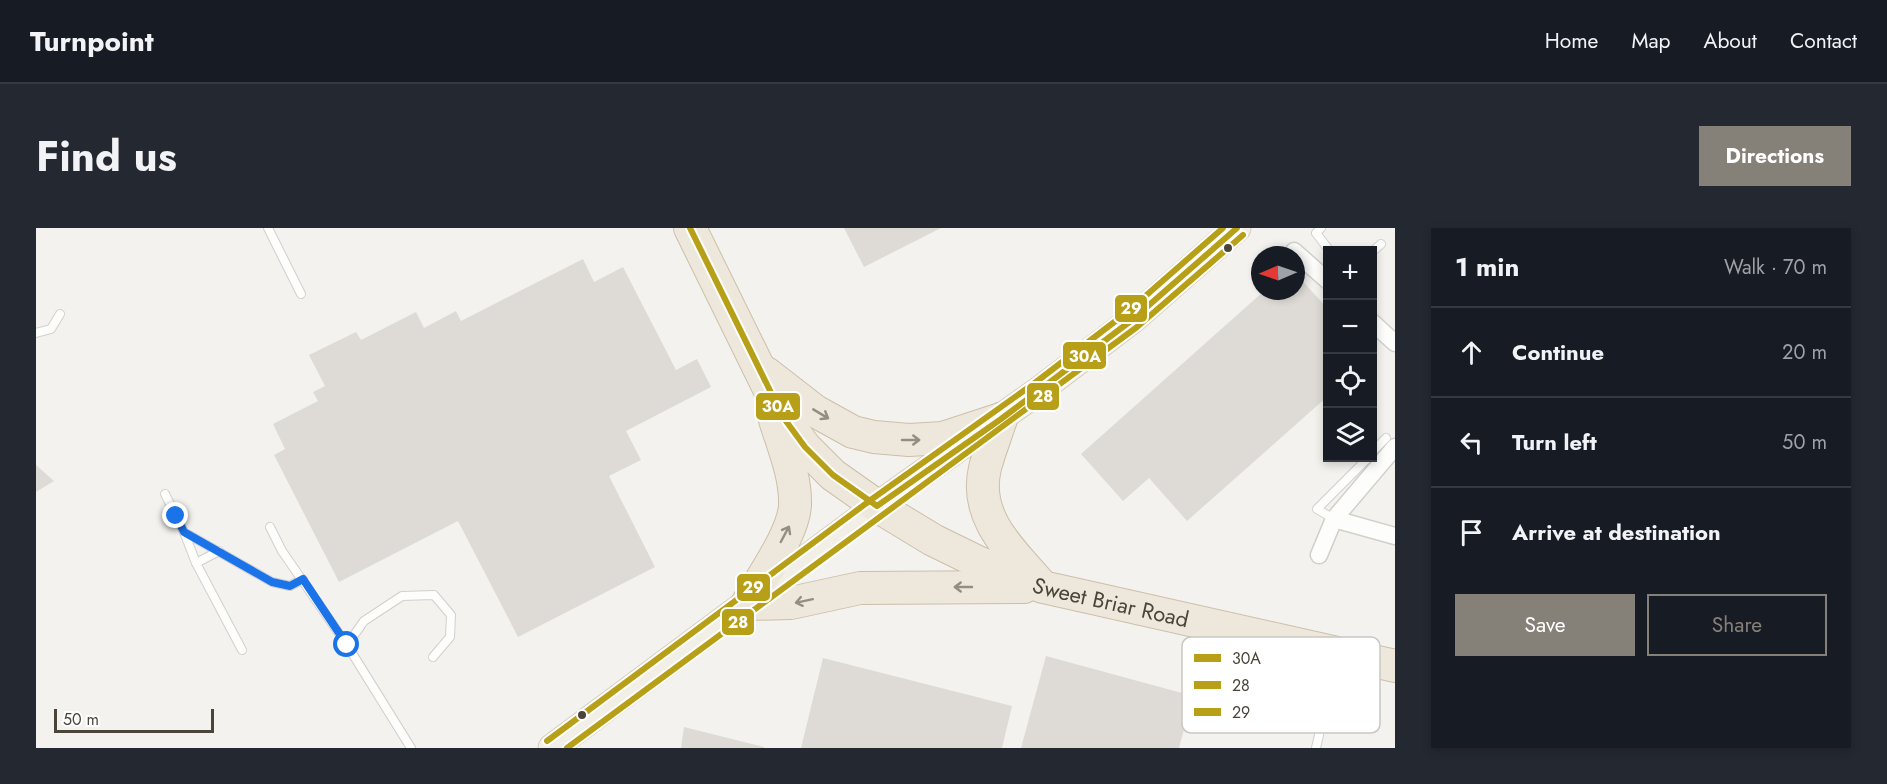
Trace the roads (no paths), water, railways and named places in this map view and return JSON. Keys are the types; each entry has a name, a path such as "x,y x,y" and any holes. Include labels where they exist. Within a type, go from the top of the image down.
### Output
{"highway":[{"path":"690,228 757,367 794,483 795,506 790,527 747,604"},
{"path":"757,367 815,411 853,432 874,437 909,440 943,438 1001,419"},
{"name":"Sweet Briar Road","path":"757,367 783,417 805,447 840,480 933,540 980,563 1043,587 1263,637"},
{"path":"1001,419 984,470 983,499 989,520 1000,538 1043,587"},
{"path":"747,604 791,603 860,588 1043,587"},
{"name":"Sweet Briar Road","path":"1380,663 1395,666"}],"main road":[{"path":"552,748 877,506 1001,419 1132,320 1237,228"}],"street":[{"path":"1305,261 1323,277"},
{"path":"1377,327 1395,343"},
{"path":"1319,555 1334,519 1390,443"},
{"path":"1334,519 1395,536"}],"lane":[{"path":"268,228 300,294"},
{"path":"1321,228 1316,232 1326,246"},
{"path":"1377,248 1381,244"},
{"path":"36,333 51,328 60,314"},
{"path":"1334,519 1317,509 1364,462"},
{"path":"165,494 196,563 242,650"},
{"path":"270,527 282,551 347,645 411,748"},
{"path":"184,532 282,586 290,586 303,579"},
{"path":"196,563 219,551"},
{"path":"347,645 364,621 402,596 434,595 451,615 450,637 433,657"},
{"path":"1316,748 1320,733"}]}
